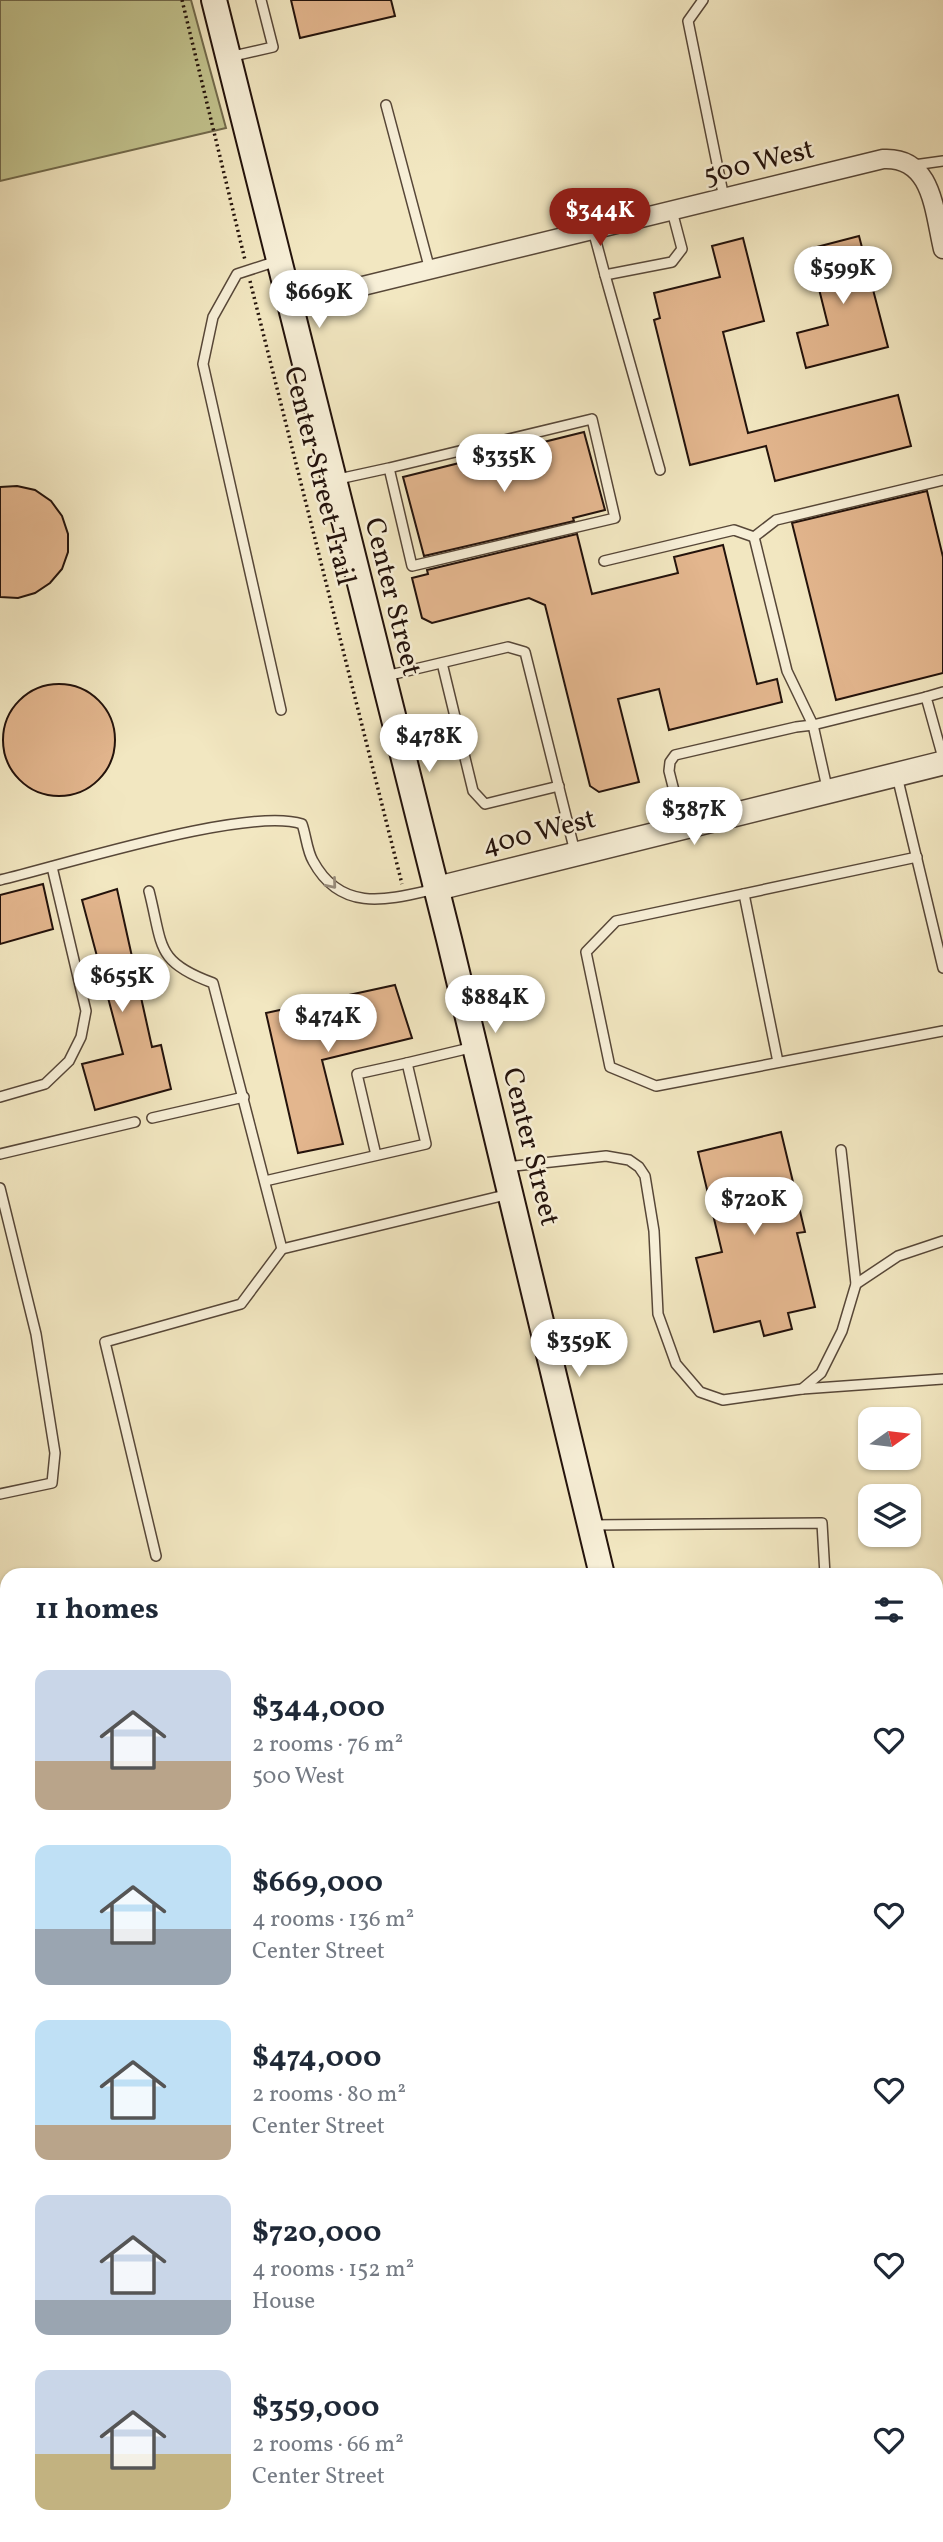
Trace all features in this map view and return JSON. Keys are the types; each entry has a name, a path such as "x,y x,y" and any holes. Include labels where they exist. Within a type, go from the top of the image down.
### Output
{"main road":[{"name":"Center Street","path":"214,0 505,1167 600,1568"}],"street":[{"name":"500 West","path":"289,304 883,159 905,160 914,165"},
{"path":"914,165 926,184 940,228 943,250"},
{"name":"400 West","path":"435,889 897,775 943,761"}],"lane":[{"path":"229,57 272,47 261,0"},
{"path":"703,0 688,21 724,198"},
{"path":"386,105 430,270"},
{"path":"914,165 943,161"},
{"path":"605,275 672,262 678,257 682,249 672,211"},
{"path":"593,230 660,470"},
{"path":"279,261 237,274 213,317 203,364 281,710"},
{"path":"333,480 592,419 615,517 412,566 388,468"},
{"path":"754,537 776,520 943,480"},
{"path":"604,561 734,530 754,537"},
{"path":"754,537 787,671 813,725 828,792"},
{"path":"382,677 509,647 525,652 576,854"},
{"path":"442,663 473,791 485,804 559,786"},
{"path":"683,828 669,771 670,762 675,755 796,726 813,725 943,692"},
{"path":"926,697 943,761"},
{"path":"897,775 943,968"},
{"path":"0,880 243,823 286,818 303,824 312,861 339,893 362,900 407,896 435,889"},
{"path":"917,857 616,921 586,952 610,1067 656,1086 943,1031"},
{"path":"0,1097 45,1084 69,1061 81,1037 86,1011 52,867"},
{"path":"149,891 165,951 172,964 184,973 214,984 282,1249"},
{"path":"744,894 778,1062"},
{"path":"376,1155 357,1074 475,1047"},
{"path":"265,1181 426,1144 407,1063"},
{"path":"152,1118 244,1097"},
{"path":"0,1154 135,1122"},
{"path":"803,1389 821,1373 842,1331 856,1284 841,1150"},
{"path":"505,1167 606,1156 629,1160 645,1176 654,1231 659,1314 676,1364 700,1392 723,1400 803,1389 943,1380"},
{"path":"0,1188 36,1334 55,1453 52,1483 0,1494"},
{"path":"156,1556 105,1342 241,1304 282,1249 511,1193"},
{"path":"856,1284 898,1256 943,1241"},
{"path":"590,1525 822,1523 825,1568"}],"path":[{"name":"Center Street Trail","path":"182,0 400,878"}],"green space":[{"path":"0,0 191,0 226,128 0,181"}],"building":[{"path":"291,0 391,0 395,16 300,38"},
{"path":"859,236 888,347 806,368 797,333 828,325 809,249"},
{"path":"743,238 764,321 723,332 748,433 898,395 911,446 775,481 766,446 690,465 654,320 660,318 654,293 720,277 712,246"},
{"path":"584,432 605,510 573,518 574,521 424,556 403,477"},
{"path":"17,486 35,490 51,501 62,516 68,534 68,552 62,569 50,583 35,593 18,598 0,597 0,487"},
{"path":"927,491 943,557 943,673 836,700 792,523"},
{"path":"577,534 592,594 678,573 674,557 723,545 757,684 777,679 782,702 669,730 659,689 618,699 639,782 599,792 590,786 545,605 529,598 432,623 422,618 412,578 428,574 427,570"},
{"path":"59,684 80,688 98,701 111,719 115,740 111,761 98,779 80,792 59,796 38,792 20,779 7,761 3,740 7,719 20,701 38,688"},
{"path":"43,884 53,929 0,944 0,895"},
{"path":"117,889 152,1047 161,1045 171,1089 95,1110 82,1064 123,1054 82,900"},
{"path":"395,985 412,1038 322,1060 343,1144 298,1153 266,1013"},
{"path":"781,1132 805,1232 797,1233 815,1307 788,1313 792,1329 764,1336 760,1321 714,1332 696,1258 722,1252 698,1152"}]}
